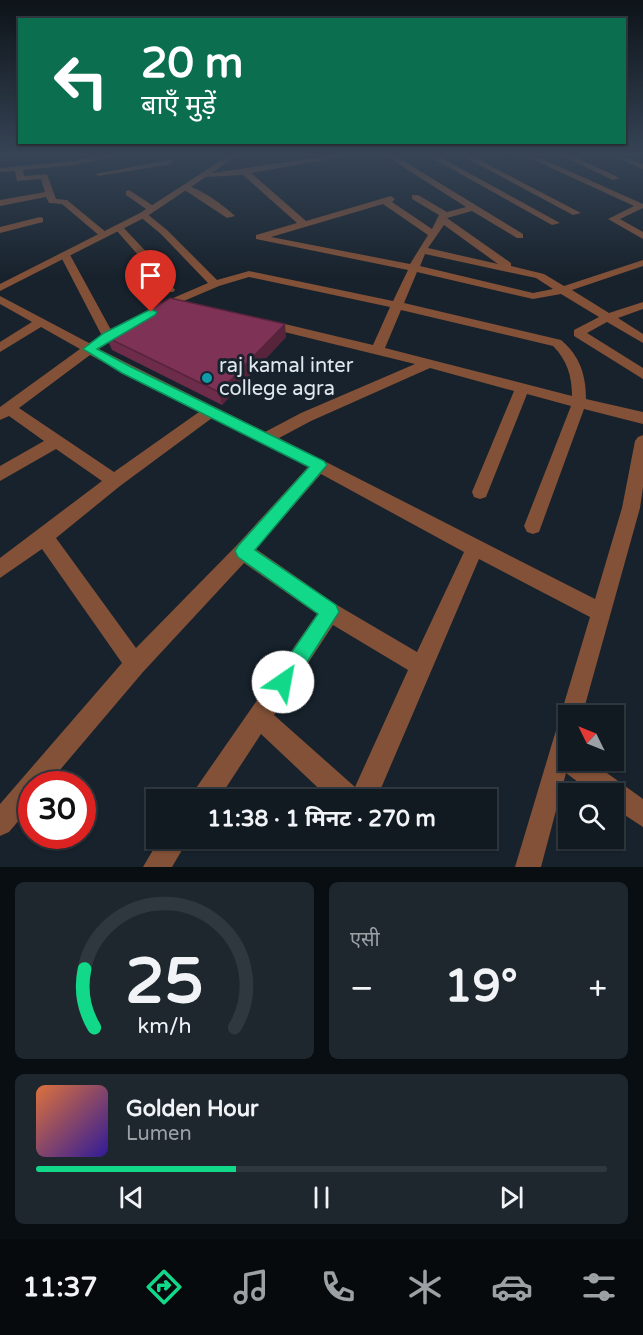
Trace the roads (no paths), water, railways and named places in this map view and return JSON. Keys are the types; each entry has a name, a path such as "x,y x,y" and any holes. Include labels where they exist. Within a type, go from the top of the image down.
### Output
{"street":[{"path":"0,202 46,194"},
{"path":"49,194 52,201 64,202 104,235"},
{"path":"130,194 214,284"},
{"path":"0,288 119,228 175,194"},
{"path":"198,194 230,216"},
{"path":"271,194 303,223"},
{"path":"454,194 520,236"},
{"path":"502,194 555,223"},
{"path":"540,194 576,213"},
{"path":"616,194 640,205 612,219 643,236"},
{"path":"415,197 514,270"},
{"path":"433,234 388,200 258,237 414,268 533,296 562,290 643,263"},
{"path":"378,348 422,250 442,219 475,207"},
{"path":"629,210 643,216"},
{"path":"0,230 40,220"},
{"path":"119,228 150,262 169,297 189,308"},
{"path":"422,250 540,276 643,339"},
{"path":"65,255 108,336"},
{"path":"114,481 5,412 89,349 147,314 169,297 249,274 396,305 557,343 569,354 579,380 579,403 533,526"},
{"path":"0,299 89,349 366,489 601,612"},
{"path":"643,305 607,318 578,333 643,374"},
{"path":"252,321 378,348 522,389 643,418"},
{"path":"0,348 40,322"},
{"path":"266,438 306,417 430,363"},
{"path":"480,492 522,389"},
{"path":"0,569 114,481 210,412"},
{"path":"574,705 631,508 643,441"},
{"path":"0,474 55,442"},
{"path":"44,771 135,664 243,551 319,465"},
{"path":"44,537 135,664"},
{"path":"368,789 475,548"},
{"path":"243,551 330,612 421,666"},
{"path":"211,789 330,612"},
{"path":"260,718 338,789"},
{"path":"528,867 558,761"},
{"path":"584,771 643,814"},
{"path":"0,823 18,802"},
{"path":"156,867 168,849"}],"place":[{"name":"raj kamal inter college agra","path":"207,378"}]}
